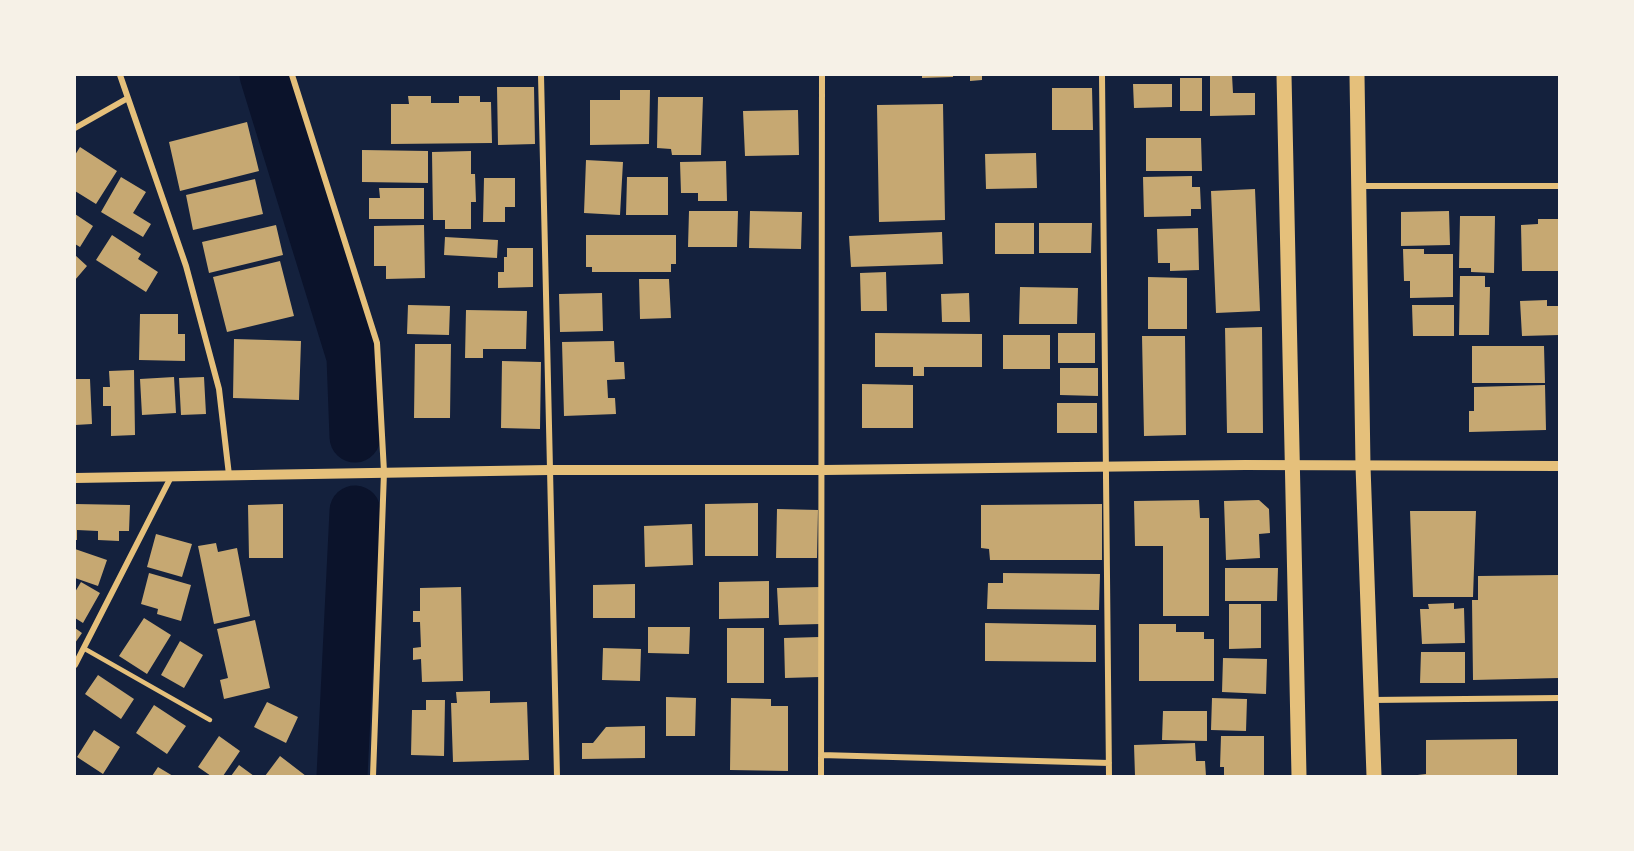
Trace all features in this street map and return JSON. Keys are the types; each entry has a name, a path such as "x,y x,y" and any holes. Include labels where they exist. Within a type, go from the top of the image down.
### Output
{"main road":[{"path":"1284,75 1299,776"},
{"path":"1357,75 1363,466 1374,776"}],"street":[{"path":"120,75 186,266 219,389 229,475"},
{"path":"292,75 377,343 384,472 373,776"},
{"path":"541,75 557,776"},
{"path":"821,776 824,470 822,75"},
{"path":"1102,75 1109,776"},
{"path":"75,128 128,98"},
{"path":"1359,186 1559,186"},
{"path":"75,478 549,470 824,470 1293,465 1559,466"},
{"path":"75,665 171,476"},
{"path":"1372,700 1559,698"},
{"path":"821,756 1109,764"}],"lane":[{"path":"85,649 210,720"}],"building":[{"path":"922,75 953,75 953,77 922,78"},
{"path":"970,75 982,75 982,80 970,81"},
{"path":"1210,75 1232,75 1233,93 1255,93 1255,115 1210,116"},
{"path":"1180,78 1202,78 1202,111 1180,111"},
{"path":"1133,84 1172,84 1172,107 1134,108"},
{"path":"497,87 534,87 535,144 498,145"},
{"path":"1052,88 1092,88 1093,130 1052,130"},
{"path":"620,90 650,90 649,144 590,145 590,100 620,100"},
{"path":"408,96 431,96 431,103 459,103 459,96 480,96 480,102 491,102 492,143 391,144 391,104 409,104"},
{"path":"658,97 703,97 701,155 672,155 671,149 657,148"},
{"path":"943,104 945,220 879,222 877,105"},
{"path":"798,110 799,155 745,156 743,111"},
{"path":"247,122 259,171 180,191 169,142"},
{"path":"1146,138 1201,138 1202,171 1146,171"},
{"path":"80,147 117,171 96,204 75,191 75,155"},
{"path":"362,150 428,151 428,183 362,182"},
{"path":"471,151 471,174 475,174 476,202 471,202 471,229 445,229 445,220 433,220 432,152"},
{"path":"1036,153 1037,188 986,189 985,154"},
{"path":"586,160 623,162 620,215 584,213"},
{"path":"726,161 727,201 698,201 698,193 681,193 680,162"},
{"path":"1192,176 1192,187 1200,187 1201,209 1191,209 1191,216 1144,217 1143,177"},
{"path":"121,177 146,192 133,213 151,224 143,237 101,212"},
{"path":"627,177 668,177 668,215 626,215"},
{"path":"484,178 515,178 515,207 505,207 505,222 483,222"},
{"path":"255,179 263,214 193,230 186,195"},
{"path":"379,188 424,188 424,219 369,219 369,198 380,198"},
{"path":"1255,189 1260,311 1216,313 1211,191"},
{"path":"689,211 738,211 737,247 688,247"},
{"path":"750,211 802,212 801,249 749,248"},
{"path":"1449,211 1450,245 1401,246 1401,212"},
{"path":"75,214 93,226 80,247 75,244"},
{"path":"1460,216 1495,216 1494,273 1471,272 1471,268 1459,268"},
{"path":"1538,219 1558,219 1559,271 1522,271 1521,225 1538,224"},
{"path":"995,223 1034,223 1034,254 995,254"},
{"path":"1039,223 1092,223 1091,253 1039,253"},
{"path":"276,225 283,255 209,273 202,242"},
{"path":"424,225 425,278 386,279 386,266 374,266 374,226"},
{"path":"1198,228 1199,270 1170,271 1170,263 1158,263 1157,229"},
{"path":"942,232 943,264 851,267 849,236"},
{"path":"112,235 141,254 138,259 158,272 146,292 96,260"},
{"path":"586,235 676,235 676,264 671,264 671,272 592,272 592,267 586,267"},
{"path":"445,237 498,240 497,258 444,255"},
{"path":"507,248 533,248 533,287 498,288 498,272 504,272 504,257 507,257"},
{"path":"1403,249 1424,249 1424,254 1453,254 1453,297 1410,298 1410,281 1404,281"},
{"path":"75,255 87,266 75,280"},
{"path":"280,261 294,316 227,332 213,277"},
{"path":"886,272 887,311 861,311 860,273"},
{"path":"1460,276 1485,276 1485,287 1490,287 1489,335 1459,335"},
{"path":"1148,277 1187,278 1187,329 1148,329"},
{"path":"639,279 669,279 671,318 640,319"},
{"path":"1020,287 1078,288 1077,324 1019,324"},
{"path":"602,293 603,331 560,332 559,294"},
{"path":"969,293 970,322 942,322 941,294"},
{"path":"1547,300 1547,306 1559,306 1559,335 1522,336 1520,301"},
{"path":"408,305 450,306 449,335 407,334"},
{"path":"1412,305 1454,305 1454,336 1413,336"},
{"path":"466,310 527,311 526,349 483,349 483,358 465,358"},
{"path":"140,314 178,314 178,334 185,334 185,361 139,360"},
{"path":"1262,327 1263,433 1227,433 1225,328"},
{"path":"875,333 982,334 982,367 924,367 924,376 913,376 913,367 875,367"},
{"path":"1058,333 1095,333 1095,363 1058,363"},
{"path":"1003,335 1050,335 1050,369 1003,369"},
{"path":"1142,336 1185,336 1186,435 1144,436"},
{"path":"234,339 301,341 299,400 233,398"},
{"path":"614,341 615,362 624,362 625,379 607,380 608,398 615,398 616,414 564,416 562,342"},
{"path":"415,344 451,344 450,418 414,418"},
{"path":"1472,346 1544,346 1545,383 1472,383"},
{"path":"502,361 541,362 540,429 501,428"},
{"path":"1060,368 1098,368 1098,396 1060,395"},
{"path":"134,370 135,435 111,436 111,406 103,406 103,387 110,387 109,371"},
{"path":"174,377 176,413 142,415 140,379"},
{"path":"204,377 206,414 181,415 179,378"},
{"path":"75,379 90,379 92,424 75,425"},
{"path":"862,384 913,385 913,428 862,428"},
{"path":"1545,385 1546,430 1469,432 1469,411 1474,411 1474,387"},
{"path":"1057,403 1097,403 1097,433 1057,433"},
{"path":"1199,500 1200,518 1209,518 1209,616 1163,616 1163,546 1135,546 1134,501"},
{"path":"1259,500 1269,509 1270,533 1259,534 1260,558 1226,560 1224,501"},
{"path":"758,503 758,556 705,556 705,504"},
{"path":"75,504 130,505 129,531 119,531 119,541 98,540 98,531 77,530 77,540 75,540"},
{"path":"283,504 283,558 249,558 248,505"},
{"path":"1102,504 1102,560 990,560 989,549 981,548 981,505"},
{"path":"777,509 818,510 817,558 776,558"},
{"path":"1410,511 1476,511 1473,597 1413,597"},
{"path":"692,524 693,565 645,567 644,526"},
{"path":"156,534 192,544 182,577 147,567"},
{"path":"216,543 218,552 237,548 250,616 214,624 198,546"},
{"path":"75,549 107,560 98,586 75,578"},
{"path":"1225,568 1278,568 1277,601 1225,601"},
{"path":"149,573 191,585 181,621 157,614 158,609 141,604"},
{"path":"1003,573 1100,574 1099,610 987,609 988,583 1003,583"},
{"path":"1559,575 1559,678 1473,680 1472,600 1478,600 1478,576"},
{"path":"769,581 769,618 719,619 719,582"},
{"path":"81,582 100,593 83,623 75,618 75,592"},
{"path":"635,584 635,618 593,618 593,585"},
{"path":"461,587 463,681 422,682 421,659 413,660 413,648 421,647 420,622 413,622 413,611 420,611 420,588"},
{"path":"820,587 821,624 779,625 777,588"},
{"path":"1454,603 1454,609 1464,608 1465,643 1422,644 1420,609 1429,609 1428,604"},
{"path":"1229,604 1261,604 1261,648 1229,649"},
{"path":"144,618 171,635 147,674 119,656"},
{"path":"255,620 270,688 224,699 220,680 228,678 217,629"},
{"path":"985,623 1096,625 1096,662 985,661"},
{"path":"1139,624 1176,624 1176,632 1204,632 1204,639 1214,639 1214,681 1139,681"},
{"path":"648,627 690,627 689,654 648,653"},
{"path":"75,628 82,633 75,643"},
{"path":"727,628 764,628 764,683 727,683"},
{"path":"819,637 820,677 785,678 784,638"},
{"path":"180,641 203,655 184,688 161,675"},
{"path":"603,648 641,649 640,681 602,680"},
{"path":"1421,652 1465,652 1465,683 1420,683"},
{"path":"1223,658 1267,659 1266,694 1222,692"},
{"path":"98,675 134,699 121,719 85,694"},
{"path":"490,691 490,703 527,702 529,760 453,762 451,703 457,703 456,692"},
{"path":"666,697 696,698 695,736 666,736"},
{"path":"731,698 771,699 771,706 788,706 788,771 730,770"},
{"path":"1212,698 1247,699 1246,731 1211,730"},
{"path":"426,700 445,700 444,756 411,755 412,710 426,710"},
{"path":"267,702 298,717 286,743 254,727"},
{"path":"154,705 186,726 167,754 136,733"},
{"path":"1163,711 1207,711 1207,741 1162,740"},
{"path":"645,726 645,758 582,759 582,743 593,743 606,727"},
{"path":"94,730 120,747 103,774 77,757"},
{"path":"219,736 240,751 223,776 211,776 198,767"},
{"path":"1221,736 1264,736 1264,776 1224,776 1224,767 1220,767"},
{"path":"1517,739 1517,776 1409,776 1426,774 1426,740"},
{"path":"1195,743 1196,761 1205,761 1206,776 1135,776 1134,745"},
{"path":"280,756 306,776 265,776"},
{"path":"239,765 254,776 231,776"},
{"path":"158,767 173,776 152,776"}],"waterway":[{"path":"265,75 352,357 355,437"},
{"path":"342,776 355,511"}]}
